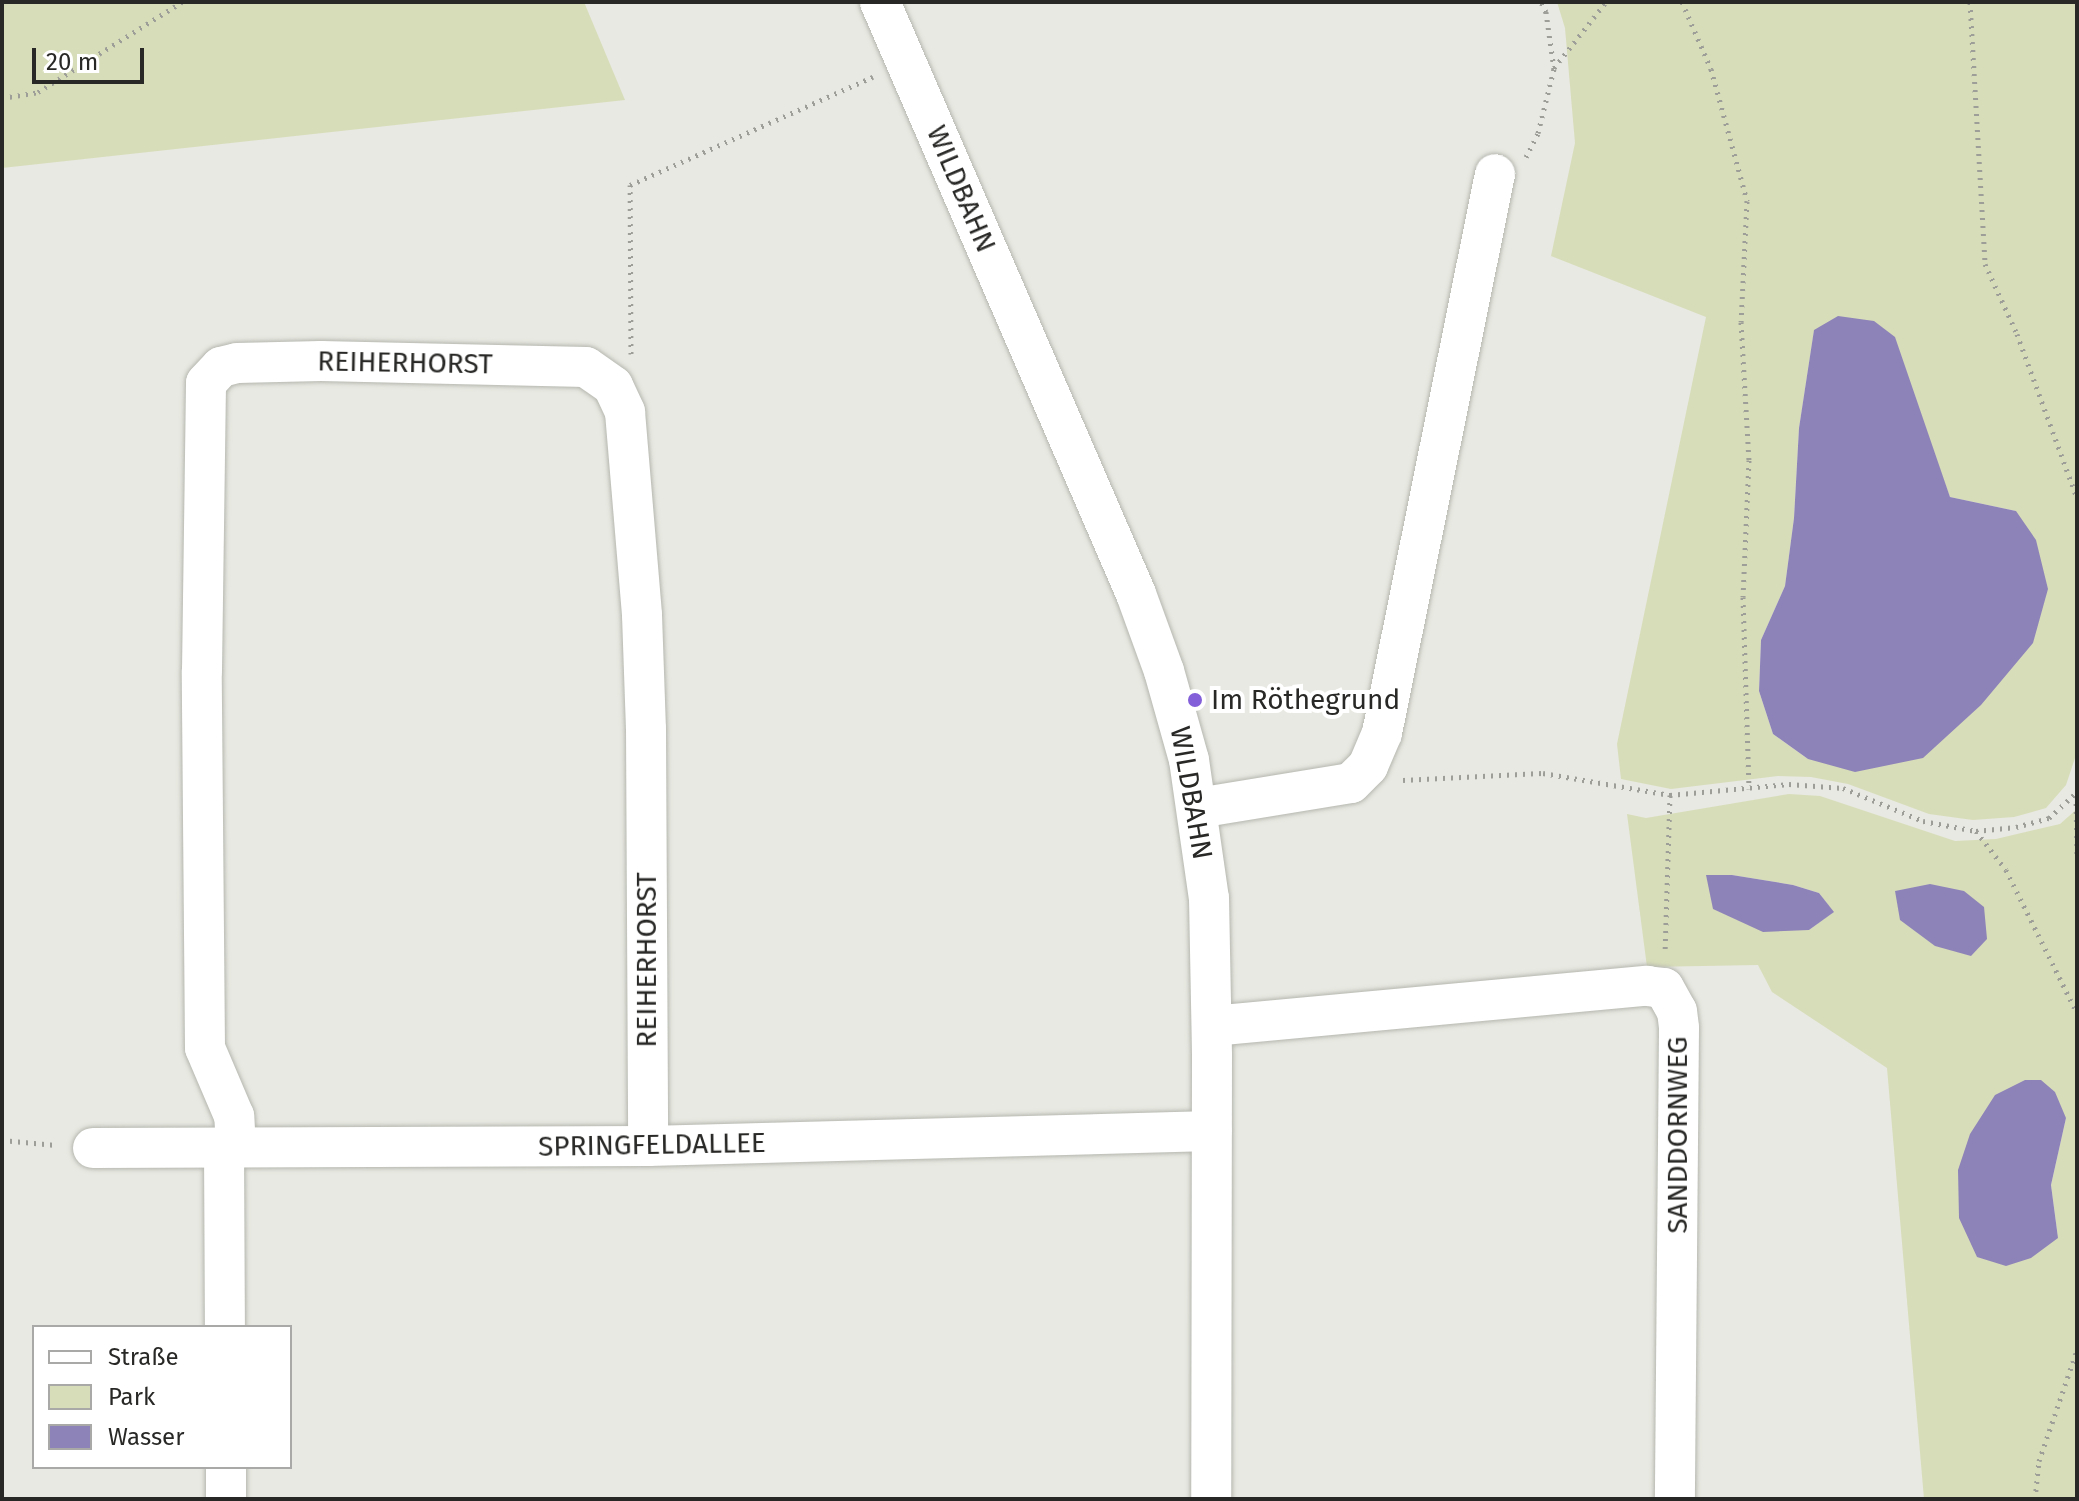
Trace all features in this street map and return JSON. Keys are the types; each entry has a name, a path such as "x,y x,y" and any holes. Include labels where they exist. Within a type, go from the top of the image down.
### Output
{"street":[{"name":"WILDBAHN","path":"880,2 1136,594 1177,713 1198,808 1209,898 1212,1026 1211,1499"},
{"path":"1198,808 1351,783 1368,766 1382,733 1495,174"},
{"name":"REIHERHORST","path":"230,1149 234,1116 205,1048 202,671 206,383 221,367 237,363 321,361 586,367 613,386 625,412 639,566 645,715 648,1146"},
{"path":"1212,1026 1647,986 1664,988"},
{"name":"SANDDORNWEG","path":"1664,988 1677,1011 1679,1028 1675,1499"},
{"name":"SPRINGFELDALLEE","path":"93,1148 648,1146 1212,1131"},
{"path":"225,1325 230,1149"},
{"path":"226,1469 226,1499"}],"path":[{"path":"2,98 38,92 182,2"},
{"path":"1495,174 1519,172 1538,133 1554,69 1546,12 1541,2"},
{"path":"1554,69 1606,2"},
{"path":"1682,2 1711,69 1747,201 1741,322 1749,460 1743,597 1749,789"},
{"path":"1970,2 1985,264 2017,334 2077,498"},
{"path":"632,344 630,185 906,62"},
{"path":"1351,783 1543,773 1670,795 1789,784 1843,788 1923,821 1976,831 2016,827 2049,818 2077,793"},
{"path":"2077,793 2077,859"},
{"path":"1664,988 1670,795"},
{"path":"1976,831 2006,870 2077,1013"},
{"path":"2,1140 93,1148"},
{"path":"2035,1499 2039,1461 2077,1350"}],"green space":[{"path":"2,2 584,2 625,100 2,168"},
{"path":"1557,2 2077,2 2077,752 2066,785 2046,808 2014,817 1973,820 1929,814 1848,784 1811,777 1778,776 1671,789 1621,779 1617,744 1706,317 1551,256 1575,143 1565,28","holes":["1814,331 1933,453 1950,497 2016,511 1808,759 1773,734 1759,691 1761,640 1785,586 1794,518 1799,428"]},
{"path":"1789,794 1820,796 1955,841 1996,839 2060,824 2077,809 2077,1499 1924,1499 1887,1068 1772,992 1758,965 1647,967 1627,814 1646,818","holes":["1706,875 1732,875 1793,885 1819,893 1833,912 1809,930","2025,1080 2066,1118 2051,1185 2058,1238"]}],"water":[{"path":"1838,316 1874,321 1895,337 1950,497 2016,511 2036,540 2048,589 2033,643 1981,705 1923,758 1855,772 1808,759 1773,734 1759,691 1761,640 1785,586 1794,518 1799,428 1814,330"},
{"path":"1706,875 1732,875 1793,885 1819,893 1834,912 1809,930 1763,932 1713,909"},
{"path":"1930,884 1964,891 1984,907 1987,939 1971,956 1935,946 1900,920 1895,891"},
{"path":"2025,1080 2041,1080 2055,1092 2066,1118 2051,1185 2058,1238 2031,1258 2006,1266 1977,1257 1959,1218 1958,1170 1970,1134 1995,1095"}],"place":[{"name":"Im Röthegrund","path":"1195,700"}]}
